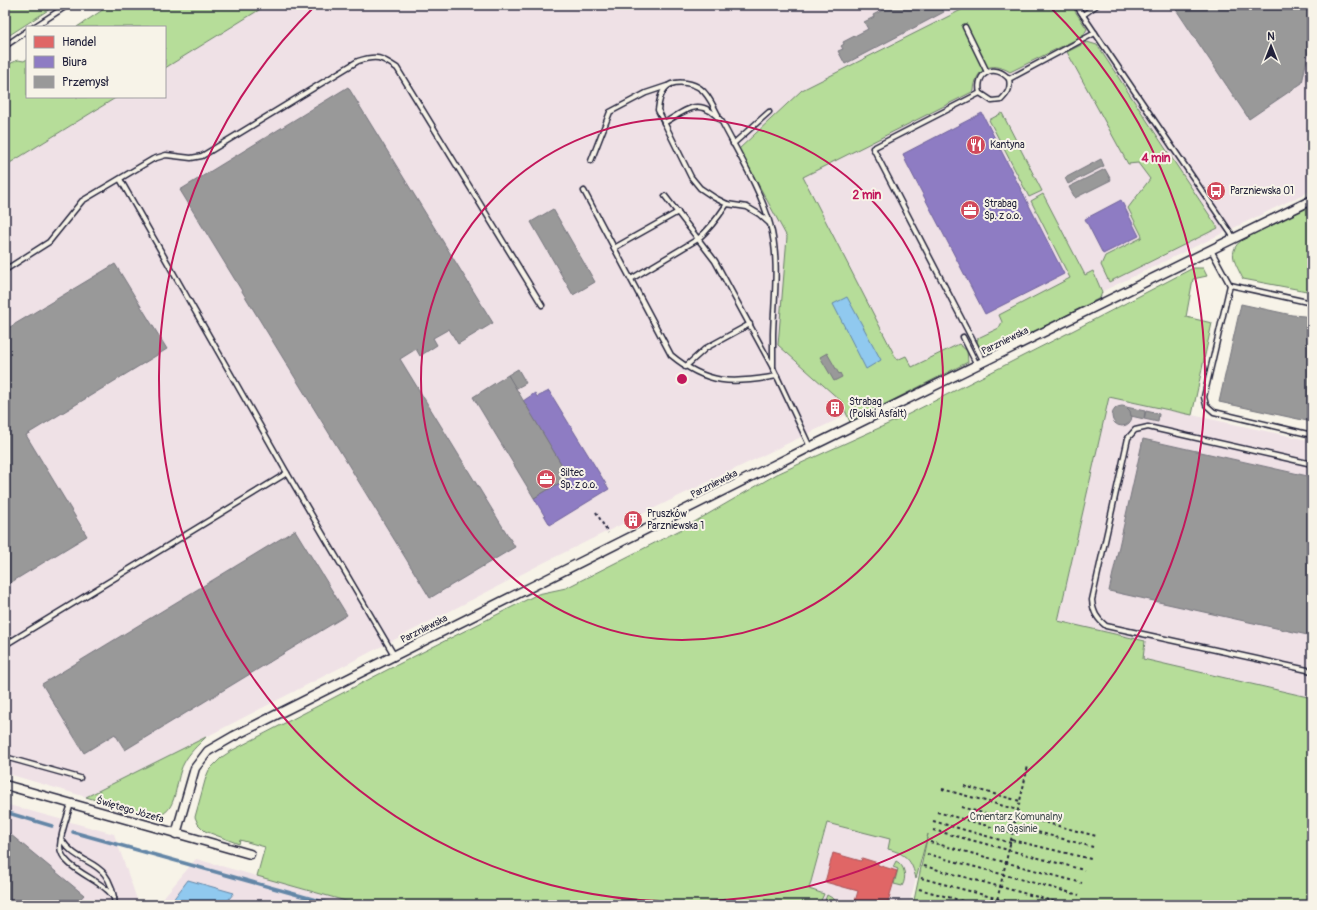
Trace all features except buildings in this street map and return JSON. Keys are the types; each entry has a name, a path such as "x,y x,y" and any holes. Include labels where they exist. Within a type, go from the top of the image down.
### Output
{"street":[{"name":"Parzniewska","path":"176,834 195,768 208,751 234,736 810,447 1312,200"},
{"name":"Świętego Józefa","path":"5,785 250,854"}],"lane":[{"path":"36,26 68,5"},
{"path":"1076,5 1234,239"},
{"path":"1083,14 1097,5"},
{"path":"965,27 987,72"},
{"path":"5,46 26,32"},
{"path":"1009,79 1095,33"},
{"path":"5,270 49,242 82,201 153,159 166,155 191,158 202,156 358,61 370,57 384,59 397,68 542,305"},
{"path":"998,70 1004,73 1009,79 1011,86 1001,100 992,101 980,93 978,87 979,81 987,72 998,70"},
{"path":"591,161 610,112 646,93 673,83 681,82 694,84 708,96 763,201 770,224 774,244 776,284 773,334 773,368"},
{"path":"667,85 662,92 658,110 691,177 700,188 715,198 728,204 747,207 759,214 770,224"},
{"path":"980,93 873,148 980,364"},
{"path":"664,123 687,110 696,107 703,107 714,113 722,122"},
{"path":"733,144 769,112"},
{"path":"120,179 287,473 394,655"},
{"path":"584,191 671,355 685,367 698,374 716,379 734,382 751,381 777,376"},
{"path":"665,196 715,261 773,368 810,447"},
{"path":"631,279 698,239 715,222 728,204"},
{"path":"614,248 678,212"},
{"path":"1211,250 1230,285 1204,397 1206,406 1214,412 1312,435"},
{"path":"1230,285 1312,303"},
{"path":"685,367 706,348 750,324"},
{"path":"963,337 980,364"},
{"path":"1312,464 1148,428 1135,430 1128,438 1092,600 1093,609 1096,616 1106,626 1312,672"},
{"path":"5,645 287,473"},
{"path":"5,757 80,778"},
{"path":"71,804 61,839 60,848 62,856 67,862 106,889 114,898"},
{"path":"61,839 70,850 105,873 112,887 115,905"}],"path":[{"path":"596,512 608,533"},
{"path":"996,905 1028,766"},
{"path":"964,786 1020,801"},
{"path":"942,789 1018,810"},
{"path":"962,807 1016,822"},
{"path":"937,812 1013,833"},
{"path":"1017,815 1096,836"},
{"path":"933,821 1011,843"},
{"path":"1015,826 1093,847"},
{"path":"933,830 1084,870"},
{"path":"1012,840 1091,859"},
{"path":"930,842 1082,883"},
{"path":"927,854 1079,895"},
{"path":"924,866 1067,905"},
{"path":"921,878 1021,905"},
{"path":"919,890 977,905"}],"shaded area":[{"path":"267,5 1312,5 1312,190 543,563 206,737 86,797 5,773 5,166 115,98 166,98 166,67"},
{"path":"1109,397 1312,441 1312,698 1142,659 1145,641 1058,622"},
{"path":"5,804 114,834 139,905 5,905"},
{"path":"829,818 925,844 909,905 805,905"},
{"path":"196,859 360,905 157,905"}],"green space":[{"path":"5,5 56,5 5,38"},
{"path":"110,5 267,5 166,67 166,26 78,26"},
{"path":"971,5 1071,5 1087,29 1083,36 1010,72 1003,68 996,67 985,69 977,77 974,91 803,177 897,360 906,356 912,367 959,344 967,351 968,362 850,422 841,401 778,345 787,237 739,149 802,90"},
{"path":"1087,42 1097,45 1218,228 1109,282 1101,265 1105,256 1141,238 1142,236 1128,208 1150,179 1138,163 1128,164 1067,52"},
{"path":"18,60 24,61 26,60 26,98 115,98 5,166 5,66"},
{"path":"1002,113 1042,191 1029,197 989,120"},
{"path":"1043,194 1085,275 1093,271 1102,292 1100,298 988,355 976,347 978,338 999,328 1002,322 999,315 1070,278 1031,201"},
{"path":"1312,205 1312,292 1243,279 1235,263 1233,254 1237,245 1242,240"},
{"name":"Cmentarz Komunalny na Gąsinie","path":"1193,268 1203,268 1207,276 1193,279 1186,317 1212,323 1192,415 1109,397 1058,621 1145,641 1143,659 1312,698 1312,905 913,905 928,834 916,879 910,862 899,853 888,849 890,839 827,823 809,889 824,894 819,905 360,905 257,876 265,847 240,840 239,844 205,831 198,824 195,817 209,770 222,757 231,751 538,594 566,588 684,528 777,474 899,419"},
{"path":"206,737 186,759 171,806 166,812 158,816 148,816 86,797"},
{"path":"896,861 901,865 905,876 902,886 894,884 898,869 893,867"},
{"path":"827,895 834,899 837,905 829,905 828,901 825,900"}],"water":[{"path":"847,297 881,360 866,369 833,304"},
{"path":"188,880 234,893 224,905 169,905"}],"waterway":[{"path":"5,812 52,826"},
{"path":"73,832 334,905"}],"place":[{"name":"Kantyna","path":"976,145"},
{"name":"Parzniewska 01","path":"1216,191"},
{"name":"Strabag Sp. z o.o.","path":"970,210"},
{"name":"Strabag (Polski Asfalt)","path":"835,408"},
{"name":"Siltec Sp. z o.o.","path":"546,479"},
{"name":"Pruszków Parzniewska 1","path":"633,520"}]}
